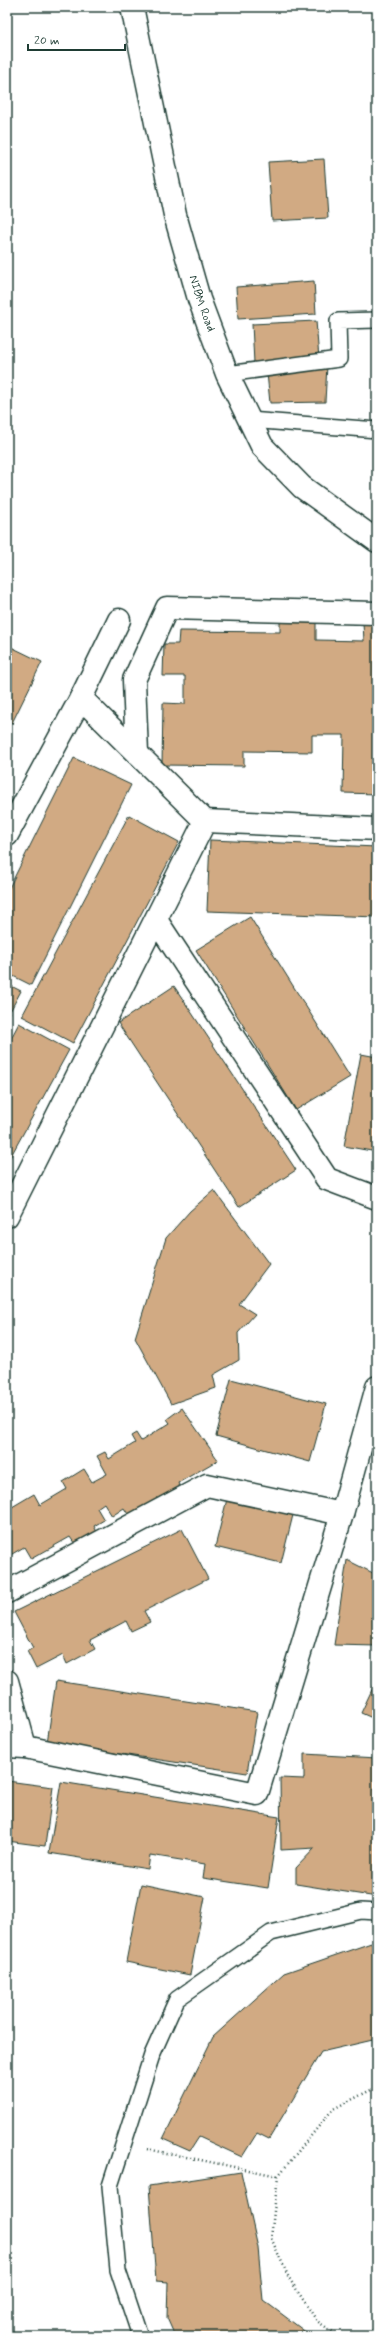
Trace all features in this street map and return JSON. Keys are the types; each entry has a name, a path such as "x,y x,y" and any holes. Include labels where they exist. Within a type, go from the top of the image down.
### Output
{"street":[{"name":"NIBM Road","path":"132,7 175,215 199,299 227,374 262,446 302,487 377,540"},
{"path":"137,753 134,680 167,608 377,613"},
{"path":"7,835 81,698 119,620"},
{"path":"81,698 205,821 377,829"},
{"path":"7,1216 205,821"},
{"path":"156,920 327,1179 377,1198"},
{"path":"7,1681 16,1747 257,1794 342,1514 377,1388"},
{"path":"7,1592 207,1485 342,1514"}],"lane":[{"path":"227,374 339,359 338,321 377,320"},
{"path":"249,420 377,430"},
{"path":"140,2336 118,2270 110,2186 152,2055 177,1999 271,1933 361,1911 377,1912"}],"path":[{"path":"339,2336 317,2321 289,2278 272,2238 278,2176 333,2109 377,2087"},
{"path":"123,2144 278,2176"}],"building":[{"path":"324,159 328,218 272,221 268,162"},
{"path":"314,281 316,314 238,319 236,287"},
{"path":"316,321 319,359 254,363 252,324"},
{"path":"327,365 325,402 270,403 267,373"},
{"path":"280,622 316,623 316,640 364,641 363,623 377,623 377,794 343,793 344,735 312,735 312,752 244,751 244,766 162,765 163,703 185,704 185,676 163,676 164,644 178,644 179,631 280,632"},
{"path":"7,645 42,662 12,723 7,721"},
{"path":"74,758 131,785 31,985 7,973 7,892"},
{"path":"129,815 179,842 73,1043 22,1016"},
{"path":"210,840 377,847 377,917 207,911"},
{"path":"250,917 350,1077 296,1110 196,950"},
{"path":"7,984 21,991 7,1017"},
{"path":"174,986 296,1170 239,1207 118,1023"},
{"path":"19,1023 69,1050 7,1163 7,1046"},
{"path":"361,1054 377,1057 377,1152 344,1146"},
{"path":"214,1190 269,1264 239,1304 255,1314 238,1333 239,1360 213,1375 216,1388 171,1404 135,1338 166,1238 190,1211"},
{"path":"231,1379 326,1404 310,1462 216,1436"},
{"path":"182,1408 218,1460 178,1483 183,1493 133,1522 124,1508 112,1516 104,1503 97,1508 104,1520 94,1526 98,1534 77,1547 70,1537 31,1559 24,1547 7,1557 7,1510 34,1494 40,1505 67,1489 63,1482 84,1469 92,1482 107,1474 97,1456 105,1452 109,1459 135,1443 131,1436 136,1433 141,1441 170,1423 167,1419"},
{"path":"228,1495 294,1511 281,1563 215,1547"},
{"path":"182,1529 208,1579 144,1611 150,1622 131,1631 126,1621 90,1640 95,1649 67,1664 63,1655 36,1669 27,1651 33,1648 14,1612"},
{"path":"347,1560 377,1575 377,1646 334,1645"},
{"path":"377,1679 377,1720 361,1713"},
{"path":"56,1681 257,1712 247,1773 47,1743"},
{"path":"304,1754 377,1758 377,1786 374,1789 377,1792 377,1897 296,1884 296,1868 315,1848 281,1850 280,1778 304,1779"},
{"path":"7,1781 53,1787 45,1846 7,1841"},
{"path":"61,1782 279,1817 268,1888 203,1878 205,1864 150,1855 148,1869 49,1853"},
{"path":"141,1884 205,1897 190,1975 126,1962"},
{"path":"377,1941 377,2039 321,2052 269,2139 257,2133 242,2157 199,2137 190,2151 163,2139 213,2037 284,1973"},
{"path":"241,2172 258,2248 263,2300 311,2336 175,2336 167,2318 168,2282 156,2281 149,2186"}]}
